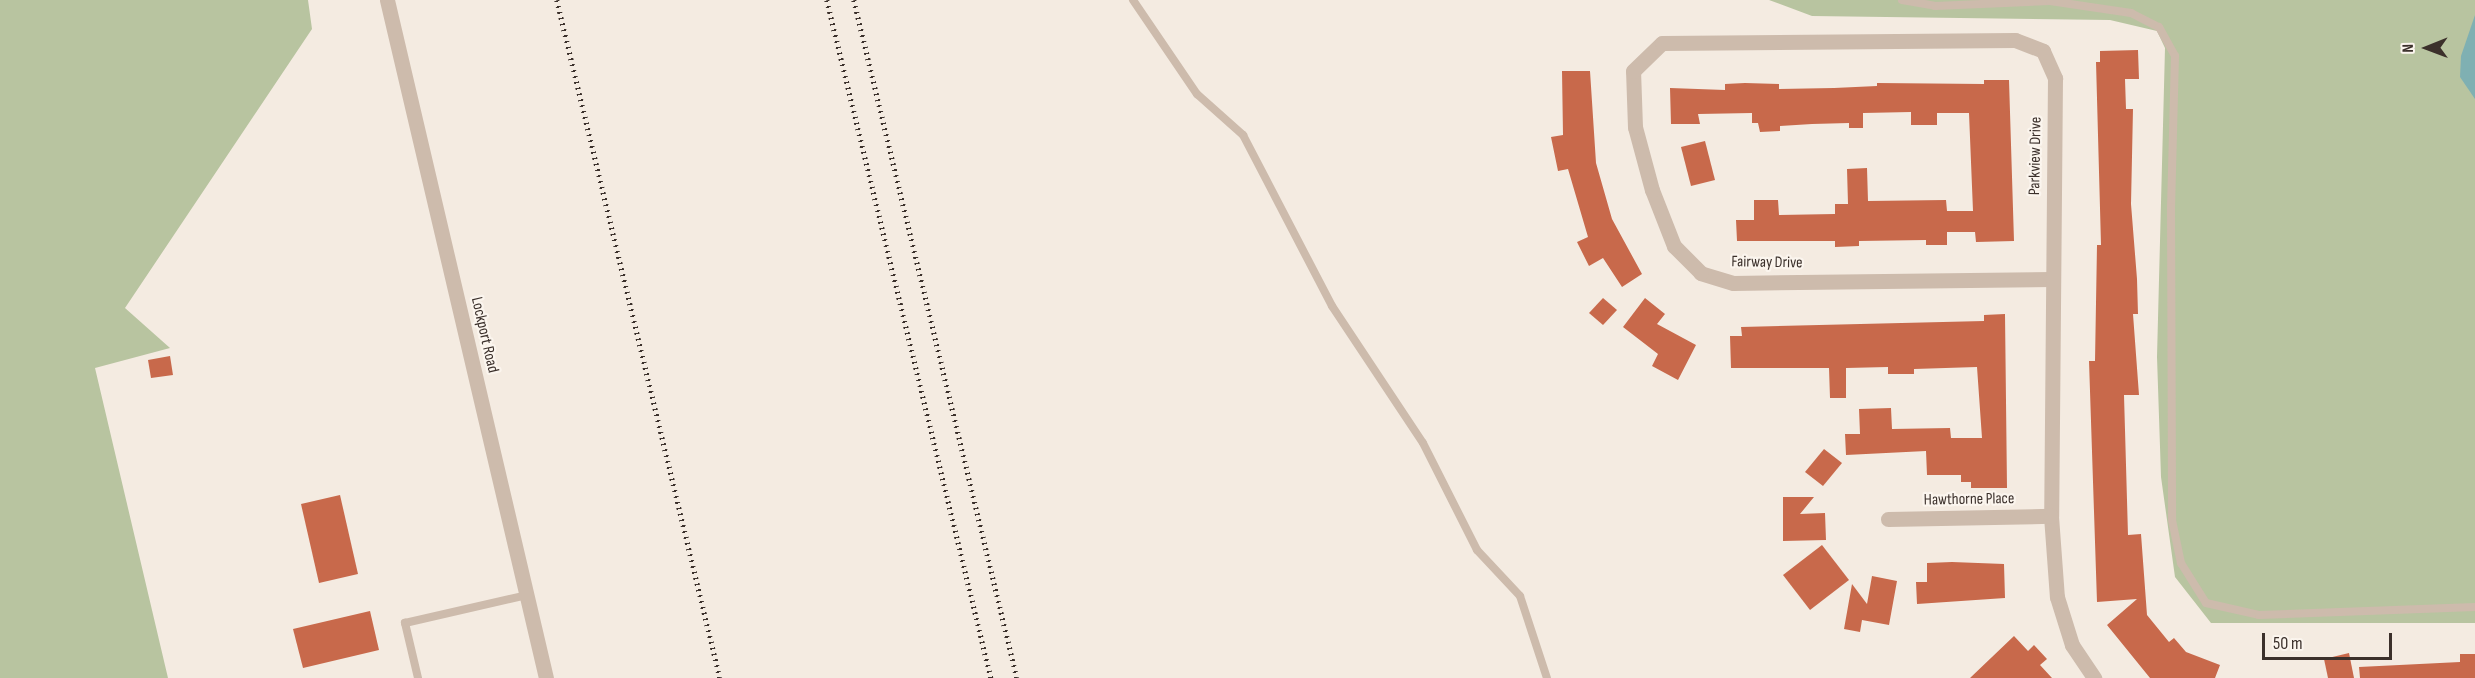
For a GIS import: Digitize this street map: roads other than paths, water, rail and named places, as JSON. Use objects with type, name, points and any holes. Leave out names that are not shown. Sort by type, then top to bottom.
[{"type":"street","name":"Lockport Road","points":[[387,0],[546,678]]},
{"type":"street","name":"Parkview Drive","points":[[1633,71],[1662,43],[2015,40],[2043,51],[2055,78],[2051,516],[2057,597],[2072,645],[2094,678]]},
{"type":"street","name":"Fairway Drive","points":[[1633,71],[1635,127],[1652,190],[1674,246],[1701,273],[1733,283],[2052,279]]},
{"type":"street","name":"Hawthorne Place","points":[[1888,519],[2051,516]]},
{"type":"lane","points":[[1133,0],[1197,94],[1243,135],[1332,306],[1423,443],[1477,550],[1520,596],[1547,678]]},
{"type":"lane","points":[[1902,0],[1935,6],[2050,1],[2131,13],[2159,27],[2175,56],[2171,207],[2172,520],[2181,563],[2206,603],[2259,615],[2475,607]]},
{"type":"lane","points":[[418,678],[405,623],[527,595]]},
{"type":"water","points":[[2475,15],[2475,99],[2460,77],[2461,56]]},
{"type":"railway","points":[[557,0],[720,678]]},
{"type":"railway","points":[[827,0],[991,678]]},
{"type":"railway","points":[[854,0],[1017,678]]}]
